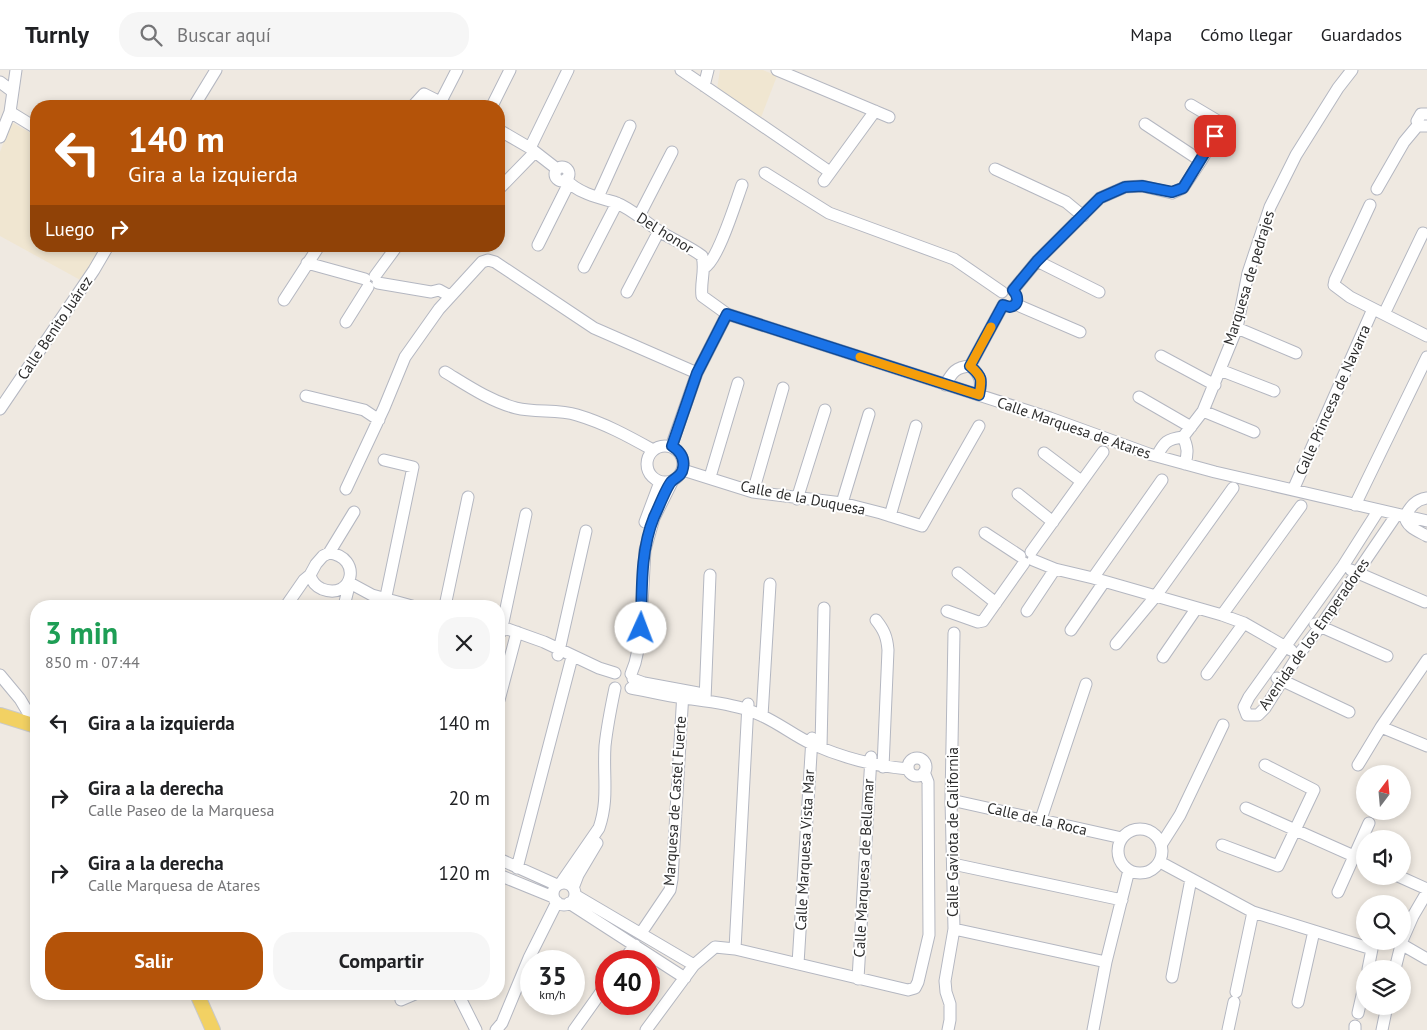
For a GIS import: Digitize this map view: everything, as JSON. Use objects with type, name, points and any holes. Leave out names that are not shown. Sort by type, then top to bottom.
[{"type":"main road","points":[[0,715],[30,724]]},
{"type":"main road","points":[[199,1000],[214,1030]]},
{"type":"street","points":[[0,135],[10,112],[16,70]]},
{"type":"street","points":[[198,100],[216,70]]},
{"type":"street","points":[[446,100],[457,70]]},
{"type":"street","points":[[495,100],[510,70]]},
{"type":"street","points":[[505,182],[533,150],[568,70]]},
{"type":"street","points":[[681,70],[827,176],[876,111]]},
{"type":"street","points":[[704,86],[708,70]]},
{"type":"street","points":[[777,70],[889,117]]},
{"type":"street","name":"Marquesa de pedrajes","points":[[1183,437],[1203,411],[1237,328],[1248,273],[1270,207],[1296,155],[1338,88],[1352,70]]},
{"type":"street","points":[[0,82],[12,90]]},
{"type":"street","points":[[418,100],[424,94],[436,100]]},
{"type":"street","points":[[765,173],[829,213],[954,260],[1007,292],[1017,294],[1018,300],[1010,307],[1003,305],[1000,299],[1007,292],[1037,261],[1083,216],[1100,198],[1125,187],[1142,186],[1172,192],[1183,188],[1222,124],[1191,105]]},
{"type":"street","points":[[10,112],[30,124]]},
{"type":"street","points":[[1377,189],[1404,142],[1425,117]]},
{"type":"street","points":[[1145,124],[1201,161]]},
{"type":"street","points":[[598,198],[630,126]]},
{"type":"street","points":[[505,134],[533,150],[557,169],[561,167],[568,171],[568,181],[538,245]]},
{"type":"street","points":[[639,216],[672,152]]},
{"type":"street","points":[[994,169],[1066,202],[1083,216]]},
{"type":"street","name":"Del honor","points":[[568,181],[598,198],[617,203],[659,231],[702,256],[704,268],[702,296],[727,314]]},
{"type":"street","points":[[704,268],[709,265],[716,253],[742,185]]},
{"type":"street","points":[[584,267],[617,203]]},
{"type":"street","points":[[1370,204],[1334,285],[1373,310],[1427,336]]},
{"type":"street","points":[[627,292],[659,231]]},
{"type":"street","name":"Calle Princesa de Navarra","points":[[1384,314],[1423,233]]},
{"type":"street","name":"Calle Benito Juárez","points":[[0,409],[5,392],[94,270],[104,252]]},
{"type":"street","points":[[284,300],[315,252]]},
{"type":"street","points":[[346,322],[371,281],[393,252]]},
{"type":"street","points":[[346,489],[384,408],[405,357],[450,296],[482,262],[488,260],[495,262],[594,328],[697,373]]},
{"type":"street","points":[[1037,261],[1099,292]]},
{"type":"street","points":[[307,263],[371,281],[431,292],[439,290],[450,296]]},
{"type":"street","points":[[431,292],[432,302],[439,309]]},
{"type":"street","points":[[1015,304],[1080,332]]},
{"type":"street","points":[[970,366],[1003,305]]},
{"type":"street","name":"Calle Princesa de Navarra","points":[[1293,490],[1373,310]]},
{"type":"street","points":[[672,446],[697,373],[727,314]]},
{"type":"street","name":"Calle Marquesa de Atares","points":[[727,314],[1050,418],[1118,444],[1157,456],[1378,511],[1427,521]]},
{"type":"street","points":[[1237,328],[1296,353]]},
{"type":"street","points":[[1161,356],[1215,385]]},
{"type":"street","points":[[1355,505],[1427,357]]},
{"type":"street","points":[[945,385],[953,373],[960,367],[970,366],[978,372],[982,381],[979,395]]},
{"type":"street","points":[[1220,370],[1274,391]]},
{"type":"street","points":[[446,372],[481,395],[518,408],[575,414],[617,430],[652,450]]},
{"type":"street","points":[[710,477],[738,384]]},
{"type":"street","points":[[753,492],[783,388]]},
{"type":"street","points":[[306,396],[364,410],[378,420]]},
{"type":"street","points":[[1140,396],[1191,427]]},
{"type":"street","points":[[364,410],[374,406],[384,408]]},
{"type":"street","points":[[797,499],[825,410]]},
{"type":"street","points":[[1203,411],[1254,432]]},
{"type":"street","points":[[842,503],[869,414]]},
{"type":"street","points":[[890,516],[916,426]]},
{"type":"street","name":"Calle de la Duquesa","points":[[683,470],[753,492],[797,499],[842,503],[922,526],[978,426]]},
{"type":"street","points":[[1157,456],[1162,446],[1169,439],[1183,437],[1188,453],[1185,464]]},
{"type":"street","points":[[666,482],[651,476],[647,468],[648,458],[652,450],[658,447],[672,446],[682,456],[684,462],[683,470],[681,475],[666,482],[645,550],[640,641],[635,663],[623,680],[605,747],[605,808],[599,828],[552,892],[641,933],[694,965]]},
{"type":"street","points":[[1044,452],[1081,481]]},
{"type":"street","points":[[947,611],[981,622],[1103,452]]},
{"type":"street","points":[[384,460],[413,467],[386,600]]},
{"type":"street","points":[[1071,630],[1098,580],[1162,480]]},
{"type":"street","points":[[1116,644],[1154,596],[1233,488]]},
{"type":"street","points":[[1018,494],[1054,522]]},
{"type":"street","points":[[446,600],[468,497]]},
{"type":"street","name":"Avenida de los Emperadores","points":[[1378,511],[1343,566],[1248,698],[1244,707],[1247,715],[1258,715],[1265,708],[1299,654],[1320,627],[1356,572],[1401,515],[1417,500],[1427,498]]},
{"type":"street","points":[[1222,615],[1302,506]]},
{"type":"street","points":[[290,600],[304,580],[310,575],[316,564],[323,556],[329,553],[354,512]]},
{"type":"street","points":[[505,608],[526,514]]},
{"type":"street","points":[[1401,515],[1406,522],[1427,536]]},
{"type":"street","points":[[559,652],[586,531]]},
{"type":"street","points":[[985,533],[1027,558],[1055,569],[1222,615],[1244,624],[1299,654]]},
{"type":"street","points":[[329,553],[342,557],[348,563],[350,575],[345,600]]},
{"type":"street","points":[[1343,566],[1424,602]]},
{"type":"street","points":[[1027,611],[1055,569]]},
{"type":"street","points":[[958,573],[996,603]]},
{"type":"street","points":[[310,575],[316,586],[324,590],[335,592],[346,587]]},
{"type":"street","points":[[705,697],[710,575]]},
{"type":"street","points":[[762,713],[770,584]]},
{"type":"street","points":[[346,587],[366,600]]},
{"type":"street","name":"Calle Marquesa Vista Mar","points":[[798,964],[816,742],[824,608]]},
{"type":"street","points":[[1164,657],[1196,609]]},
{"type":"street","points":[[1305,618],[1320,627],[1387,656]]},
{"type":"street","points":[[559,652],[571,661],[623,680],[748,707],[846,757],[870,760],[883,764],[888,650],[887,637],[876,620]]},
{"type":"street","points":[[1207,674],[1244,624]]},
{"type":"street","points":[[505,632],[599,668],[623,680]]},
{"type":"street","name":"Calle Gaviota de California","points":[[948,1030],[950,1012],[945,981],[954,930],[951,800],[954,633]]},
{"type":"street","points":[[505,677],[516,635]]},
{"type":"street","points":[[517,868],[571,661]]},
{"type":"street","points":[[1358,765],[1381,727],[1425,665]]},
{"type":"street","points":[[1267,673],[1349,712]]},
{"type":"street","points":[[0,675],[20,699],[30,716]]},
{"type":"street","points":[[496,1030],[502,1023],[528,958],[603,831],[611,809],[614,719],[623,680]]},
{"type":"street","points":[[1041,819],[1086,684]]},
{"type":"street","name":"Marquesa de Castel Fuerte","points":[[641,933],[670,890],[672,879],[683,694]]},
{"type":"street","points":[[735,950],[748,707]]},
{"type":"street","points":[[1158,840],[1180,815],[1223,725]]},
{"type":"street","points":[[1381,727],[1427,746]]},
{"type":"street","name":"Calle Marquesa de Bellamar","points":[[858,979],[870,760]]},
{"type":"street","name":"Calle Gaviota de California","points":[[858,979],[908,990],[915,988],[929,934],[928,782],[924,772],[914,775],[909,765],[883,764]]},
{"type":"street","points":[[1222,845],[1278,866],[1314,790],[1265,765]]},
{"type":"street","name":"Calle de la Roca","points":[[951,800],[1122,838]]},
{"type":"street","points":[[1246,808],[1354,856]]},
{"type":"street","points":[[1338,892],[1369,823]]},
{"type":"street","points":[[1142,829],[1149,831],[1158,840],[1162,853],[1160,862],[1156,867],[1146,872],[1129,870],[1120,859],[1118,852],[1122,838],[1128,833],[1142,829]]},
{"type":"street","points":[[505,862],[559,884],[566,883],[565,898],[540,950]]},
{"type":"street","points":[[1160,862],[1253,912],[1372,949],[1370,960]]},
{"type":"street","points":[[953,864],[1122,900]]},
{"type":"street","points":[[1093,1030],[1106,962],[1129,870]]},
{"type":"street","points":[[505,877],[565,898],[685,978]]},
{"type":"street","points":[[1172,977],[1191,880]]},
{"type":"street","points":[[1411,883],[1427,891],[1411,921]]},
{"type":"street","points":[[1228,1030],[1253,912]]},
{"type":"street","points":[[954,930],[1106,962]]},
{"type":"street","points":[[1298,1002],[1314,931]]},
{"type":"street","points":[[631,950],[635,945]]},
{"type":"street","points":[[646,1030],[694,965],[715,947],[798,964],[858,979]]},
{"type":"street","points":[[1411,948],[1427,959]]},
{"type":"street","points":[[504,1030],[520,998]]},
{"type":"street","points":[[461,1000],[476,1030]]},
{"type":"street","points":[[574,1030],[595,1000]]},
{"type":"street","points":[[1382,1030],[1385,1015]]},
{"type":"shaded area","points":[[720,70],[763,70],[777,76],[760,120],[717,89]]},
{"type":"shaded area","points":[[11,122],[30,133],[30,252],[102,252],[84,282],[0,236],[0,152]]},
{"type":"slow traffic","points":[[860,357],[979,395],[982,381],[978,372],[970,366],[991,327]]},
{"type":"route","points":[[641,628],[645,550],[654,518],[672,482],[681,475],[683,470],[684,462],[682,456],[672,446],[697,373],[727,314],[979,395],[982,381],[978,372],[970,366],[1003,305],[1010,307],[1015,304],[1018,300],[1017,294],[1013,290],[1037,261],[1100,198],[1125,187],[1142,186],[1172,192],[1183,188],[1215,136]]}]
